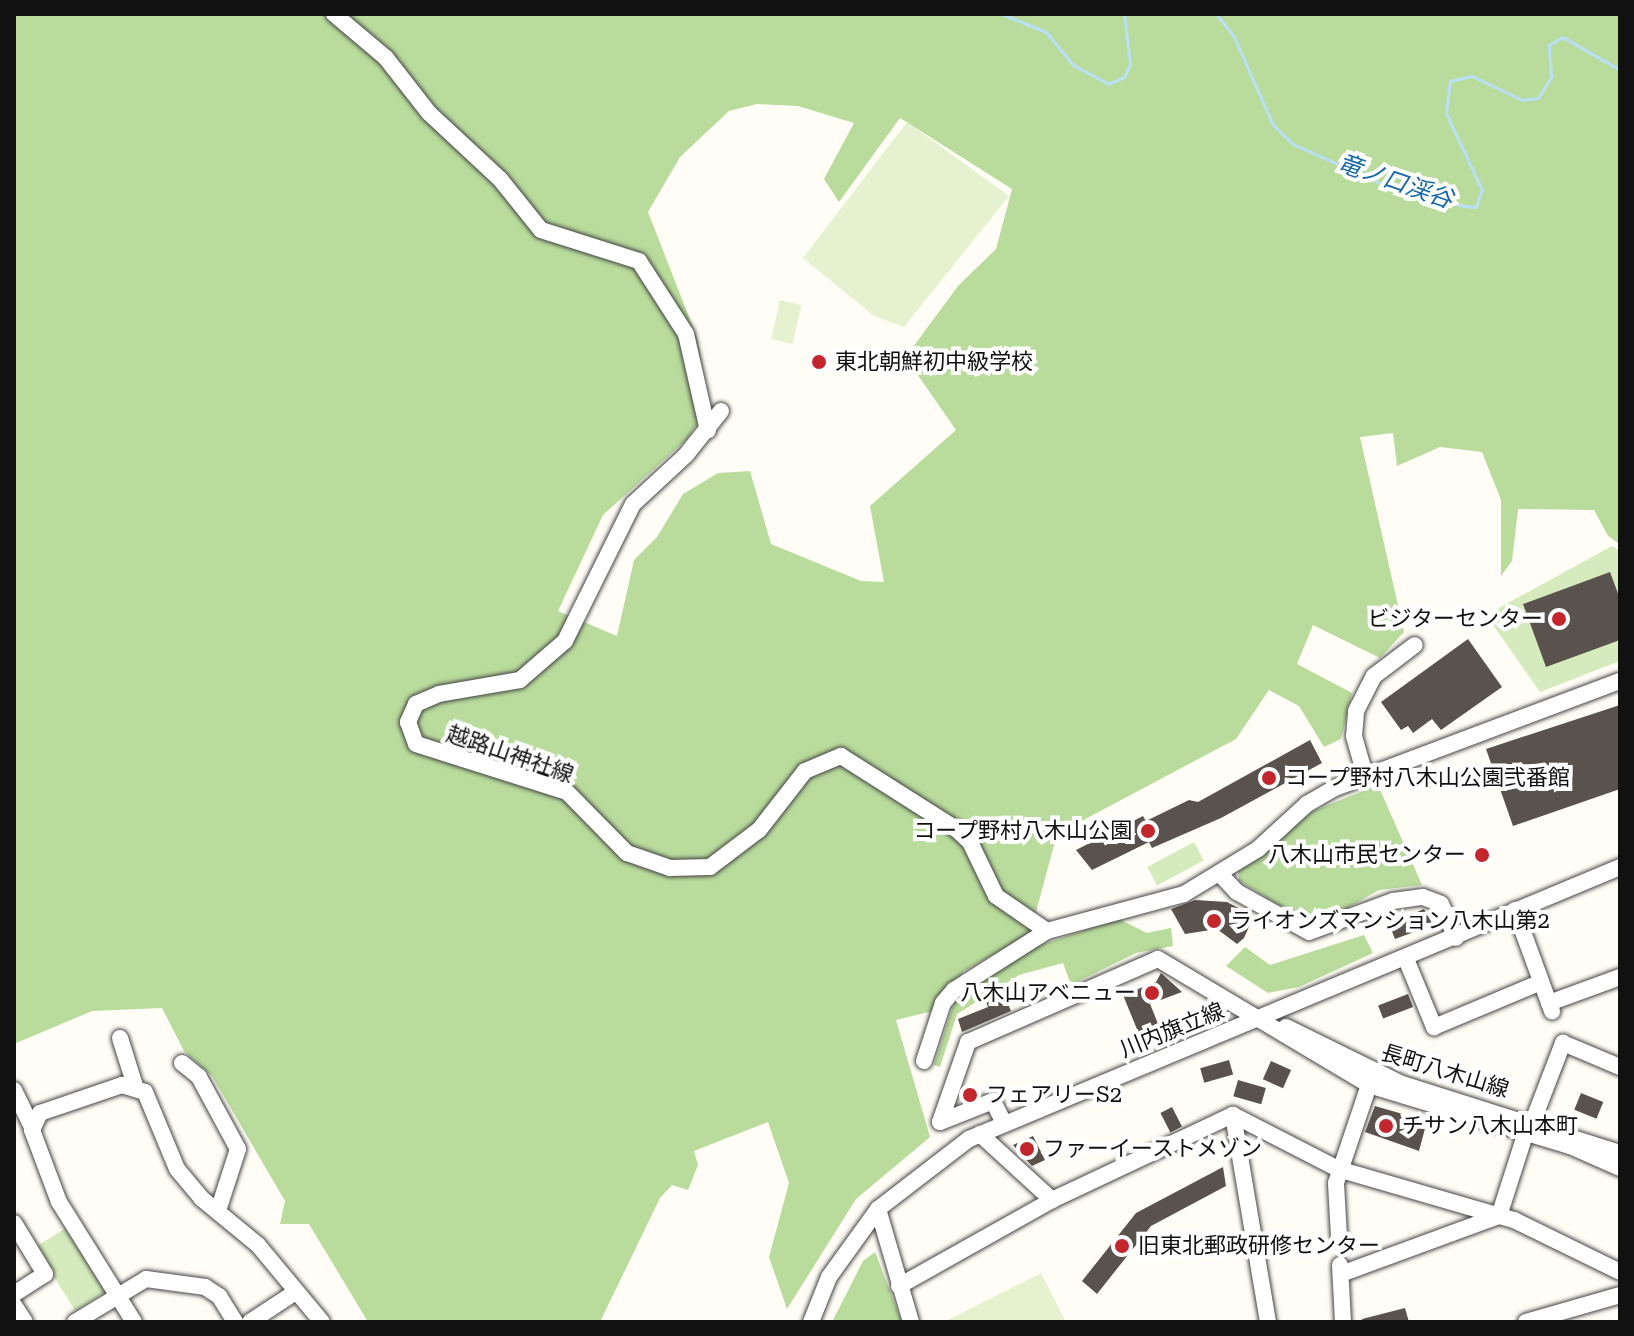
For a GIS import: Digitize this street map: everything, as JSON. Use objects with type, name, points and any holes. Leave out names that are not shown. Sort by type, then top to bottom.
[{"type":"street","points":[[334,14],[386,58],[429,113],[500,179],[541,230],[639,261],[686,334],[708,431]]},
{"type":"street","name":"越路山神社線","points":[[721,411],[708,431],[626,514],[565,641],[520,680],[416,704],[408,736],[449,756],[567,792],[627,853],[670,868],[710,867],[759,830],[805,771],[841,756],[956,829],[970,842],[996,896],[1047,931]]},
{"type":"street","points":[[1365,775],[1354,736],[1356,711],[1374,676],[1415,645]]},
{"type":"street","points":[[924,1061],[954,990],[1047,931],[1184,894],[1258,849],[1307,804],[1365,775],[1620,681]]},
{"type":"street","name":"川内旗立線","points":[[811,1322],[829,1277],[878,1209],[918,1173],[980,1134],[1406,959],[1620,867]]},
{"type":"street","points":[[1220,874],[1237,892],[1309,932],[1393,901],[1423,897],[1441,904],[1456,938]]},
{"type":"street","points":[[1515,910],[1550,1007],[1620,977]]},
{"type":"street","points":[[1406,959],[1434,1027],[1541,982]]},
{"type":"street","points":[[1004,1123],[993,1101],[940,1122],[968,1042],[1148,962],[1170,962],[1262,1017],[1311,1054],[1369,1085],[1530,1127],[1620,1168]]},
{"type":"street","name":"長町八木山線","points":[[1262,1017],[1388,1078],[1530,1127],[1620,1153]]},
{"type":"street","points":[[120,1038],[135,1086]]},
{"type":"street","points":[[1499,1216],[1563,1043],[1620,1067]]},
{"type":"street","points":[[182,1063],[199,1077],[238,1149],[218,1211]]},
{"type":"street","points":[[32,1127],[40,1113],[122,1085],[135,1086],[145,1092],[177,1169],[218,1211],[258,1245],[294,1293],[322,1322]]},
{"type":"street","points":[[1339,1237],[1338,1169],[1369,1085]]},
{"type":"street","points":[[14,1090],[32,1127],[59,1202],[134,1322]]},
{"type":"street","points":[[1233,1115],[1338,1169],[1499,1216],[1620,1272]]},
{"type":"street","points":[[899,1286],[1052,1200],[1233,1115]]},
{"type":"street","points":[[1233,1115],[1268,1322]]},
{"type":"street","points":[[980,1134],[1052,1200]]},
{"type":"street","points":[[878,1209],[911,1322]]},
{"type":"street","points":[[1343,1322],[1341,1269],[1499,1216]]},
{"type":"street","points":[[14,1223],[45,1274],[14,1294]]},
{"type":"street","points":[[75,1322],[146,1279],[205,1287],[219,1296],[235,1322]]},
{"type":"street","points":[[250,1322],[294,1293]]},
{"type":"street","points":[[1526,1322],[1620,1295]]},
{"type":"street","points":[[14,1305],[25,1322]]},
{"type":"green space","points":[[14,14],[1620,14],[1620,544],[1608,536],[1594,510],[1518,509],[1512,561],[1501,576],[1501,500],[1482,452],[1440,447],[1397,466],[1393,433],[1360,437],[1404,632],[1380,658],[1313,625],[1297,664],[1352,693],[1341,739],[1324,747],[1299,706],[1269,690],[1236,739],[1057,834],[1030,934],[964,971],[933,1011],[896,1020],[930,1137],[856,1199],[787,1309],[769,1257],[789,1183],[768,1122],[694,1151],[698,1165],[688,1190],[672,1185],[660,1198],[600,1322],[368,1322],[309,1224],[280,1224],[285,1201],[212,1076],[184,1051],[162,1008],[92,1011],[14,1044]],"holes":[[[757,104],[798,106],[854,123],[824,179],[839,202],[900,118],[1012,189],[996,249],[958,286],[913,347],[917,374],[956,430],[870,506],[884,582],[861,581],[771,544],[750,471],[718,473],[683,494],[657,537],[634,560],[617,636],[558,611],[603,515],[687,439],[708,407],[698,340],[648,212],[680,157],[729,111]]]},
{"type":"green space","points":[[907,122],[1009,196],[904,327],[874,316],[803,258]]},
{"type":"green space","points":[[780,300],[801,305],[792,344],[771,339]]},
{"type":"green space","points":[[1612,546],[1620,551],[1620,661],[1540,692],[1486,615]]},
{"type":"green space","points":[[1378,785],[1422,885],[1379,890],[1328,919],[1306,921],[1239,881],[1238,870],[1313,811]]},
{"type":"green space","points":[[1194,842],[1204,861],[1157,885],[1147,867]]},
{"type":"green space","points":[[1119,919],[1147,933],[1171,928],[1173,946],[1136,953],[1071,985],[1063,963],[1019,975],[957,1014],[940,1067],[934,1065],[956,997],[1037,946]]},
{"type":"green space","points":[[1364,935],[1373,953],[1299,987],[1268,993],[1226,966],[1245,947],[1270,965]]},
{"type":"green space","points":[[66,1228],[106,1292],[75,1311],[35,1247]]},
{"type":"green space","points":[[875,1252],[902,1322],[832,1322],[863,1261]]},
{"type":"green space","points":[[1041,1273],[1066,1322],[944,1322]]},
{"type":"building","name":"ビジターセンター","points":[[1610,572],[1620,599],[1620,640],[1546,667],[1523,604]]},
{"type":"building","points":[[1468,639],[1502,687],[1441,730],[1432,719],[1413,733],[1408,726],[1401,730],[1381,702]]},
{"type":"building","points":[[1620,705],[1620,789],[1513,826],[1486,749]]},
{"type":"building","points":[[1310,740],[1322,763],[1221,818],[1152,848],[1149,842],[1092,870],[1076,850],[1143,816],[1146,821],[1189,800],[1198,802]]},
{"type":"building","name":"ライオンズマンション八木山第2","points":[[1195,900],[1227,902],[1254,916],[1244,938],[1237,944],[1217,929],[1185,934],[1171,909]]},
{"type":"building","points":[[1424,909],[1433,925],[1395,939],[1389,924]]},
{"type":"building","name":"八木山アベニュー","points":[[1161,973],[1182,992],[1150,1004],[1161,1031],[1141,1039],[1123,995],[1156,982]]},
{"type":"building","points":[[1002,990],[1011,1011],[962,1032],[958,1019],[988,1007],[984,997]]},
{"type":"building","points":[[1408,994],[1413,1007],[1383,1019],[1378,1005]]},
{"type":"building","points":[[1229,1060],[1233,1074],[1204,1083],[1200,1068]]},
{"type":"building","points":[[1271,1061],[1291,1070],[1283,1088],[1263,1079]]},
{"type":"building","points":[[1238,1080],[1266,1088],[1261,1104],[1233,1096]]},
{"type":"building","points":[[1581,1093],[1603,1102],[1597,1119],[1574,1110]]},
{"type":"building","points":[[1375,1106],[1427,1121],[1419,1151],[1365,1132]]},
{"type":"building","points":[[1172,1107],[1182,1127],[1170,1133],[1160,1113]]},
{"type":"building","name":"ファーイーストメゾン","points":[[1033,1136],[1045,1160],[1032,1166],[1013,1145]]},
{"type":"building","name":"旧東北郵政研修センター","points":[[1223,1167],[1226,1186],[1151,1226],[1097,1294],[1082,1281],[1136,1213]]},
{"type":"building","points":[[1405,1308],[1409,1322],[1362,1322],[1362,1319]]},
{"type":"waterway","name":"竜ノ口渓谷","points":[[1002,14],[1046,32],[1073,65],[1108,84],[1124,77],[1130,64],[1124,14]]},
{"type":"waterway","name":"竜ノ口渓谷","points":[[1216,14],[1233,35],[1273,125],[1293,144],[1380,183],[1464,206],[1476,207],[1482,190],[1446,113],[1450,81],[1472,76],[1522,100],[1538,98],[1551,77],[1549,45],[1563,37],[1620,70]]},
{"type":"place","name":"東北朝鮮初中級学校","points":[[819,362]]},
{"type":"place","name":"ビジターセンター","points":[[1559,619]]},
{"type":"place","name":"コープ野村八木山公園弐番館","points":[[1269,778]]},
{"type":"place","name":"コープ野村八木山公園","points":[[1148,831]]},
{"type":"place","name":"八木山市民センター","points":[[1482,855]]},
{"type":"place","name":"ライオンズマンション八木山第2","points":[[1214,921]]},
{"type":"place","name":"八木山アベニュー","points":[[1152,993]]},
{"type":"place","name":"フェアリーS2","points":[[970,1095]]},
{"type":"place","name":"チサン八木山本町","points":[[1386,1126]]},
{"type":"place","name":"ファーイーストメゾン","points":[[1027,1149]]},
{"type":"place","name":"旧東北郵政研修センター","points":[[1122,1246]]}]
